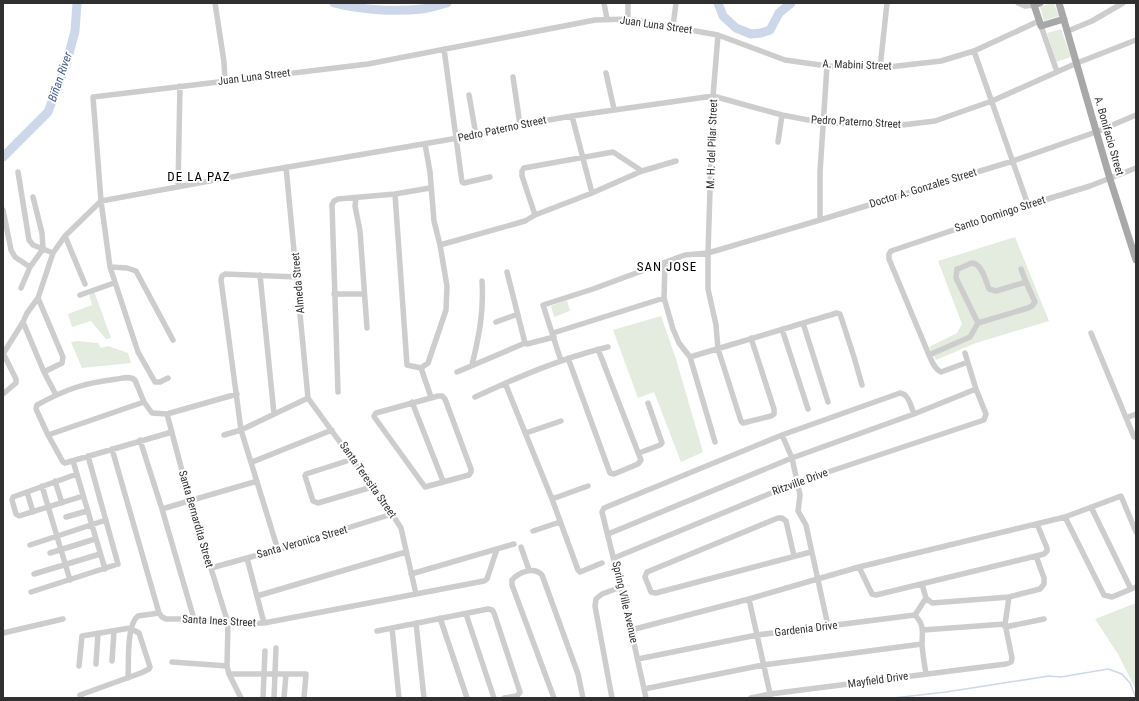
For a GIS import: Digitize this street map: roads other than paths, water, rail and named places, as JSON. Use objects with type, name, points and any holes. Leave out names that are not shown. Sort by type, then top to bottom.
[{"type":"main road","name":"A. Bonifacio Street","points":[[1059,3],[1110,179],[1136,260]]},
{"type":"main road","points":[[1037,4],[1040,24],[1064,19]]},
{"type":"street","points":[[215,3],[224,62],[225,81]]},
{"type":"street","points":[[604,3],[606,19]]},
{"type":"street","points":[[628,3],[628,19]]},
{"type":"street","points":[[673,26],[676,3]]},
{"type":"street","points":[[880,68],[887,3]]},
{"type":"street","points":[[1018,3],[1025,6],[1037,4]]},
{"type":"street","points":[[1068,31],[1092,21],[1123,3]]},
{"type":"street","name":"Juan Luna Street","points":[[168,378],[160,382],[155,382],[144,365],[114,283],[110,268],[101,200],[93,97],[368,64],[586,21],[606,19],[628,19],[718,35]]},
{"type":"street","points":[[1040,24],[1057,72]]},
{"type":"street","name":"A. Mabini Street","points":[[718,35],[785,60],[827,66],[880,68],[941,61],[974,50],[1040,24]]},
{"type":"street","name":"M. H. del Pilar Street","points":[[718,35],[713,96],[708,289],[716,325],[718,349],[741,421],[743,423],[774,414],[774,409],[751,338]]},
{"type":"street","name":"Pedro Paterno Street","points":[[101,200],[456,139],[520,124],[614,109],[713,96],[782,116],[824,123],[902,125],[935,121],[992,101],[1077,63],[1136,40]]},
{"type":"street","points":[[444,49],[462,182],[464,183],[490,177]]},
{"type":"street","points":[[974,50],[1028,205]]},
{"type":"street","points":[[820,220],[820,172],[827,66]]},
{"type":"street","points":[[606,73],[614,109]]},
{"type":"street","points":[[513,76],[520,124]]},
{"type":"street","points":[[178,187],[180,86]]},
{"type":"street","points":[[468,95],[476,135]]},
{"type":"street","name":"Doctor A. Gonzales Street","points":[[554,335],[543,305],[593,289],[685,255],[708,253],[1013,161],[1096,132],[1136,115]]},
{"type":"street","points":[[572,116],[592,193]]},
{"type":"street","points":[[778,142],[782,116]]},
{"type":"street","points":[[395,194],[407,365],[421,368],[428,363],[446,310],[447,286],[434,221],[430,188],[430,172],[425,144]]},
{"type":"street","points":[[535,215],[522,176],[522,171],[524,168],[613,152],[642,171]]},
{"type":"street","points":[[440,245],[525,221],[535,215],[592,193],[642,171],[676,161]]},
{"type":"street","name":"Almeda Street","points":[[286,167],[298,277],[308,398]]},
{"type":"street","name":"Santo Domingo Street","points":[[929,355],[889,259],[889,254],[891,251],[1110,179],[1136,168]]},
{"type":"street","points":[[18,172],[29,240],[33,245],[53,253]]},
{"type":"street","points":[[338,392],[332,205],[334,201],[338,199],[395,194],[430,188]]},
{"type":"street","points":[[21,288],[30,267],[43,249],[42,234],[33,197]]},
{"type":"street","points":[[356,198],[356,210],[360,231],[367,328]]},
{"type":"street","points":[[3,394],[16,383],[16,379],[3,353],[23,322],[27,313],[38,298],[53,253],[64,236],[101,200]]},
{"type":"street","points":[[3,210],[5,231],[11,250],[30,267]]},
{"type":"street","points":[[64,236],[85,284]]},
{"type":"street","points":[[665,263],[664,298],[672,329],[679,343],[690,357],[715,442]]},
{"type":"street","points":[[978,323],[956,278],[957,269],[973,263],[976,264],[980,267],[989,289],[993,291],[1026,282]]},
{"type":"street","points":[[110,268],[127,268],[136,271],[172,340]]},
{"type":"street","points":[[968,362],[941,372],[934,367],[929,355],[970,337],[978,323],[1032,306],[1035,302],[1021,269]]},
{"type":"street","points":[[507,272],[525,343]]},
{"type":"street","points":[[278,550],[241,430],[221,280],[222,276],[225,274],[298,277]]},
{"type":"street","points":[[260,275],[274,414]]},
{"type":"street","points":[[472,365],[482,319],[482,281]]},
{"type":"street","points":[[80,295],[114,283]]},
{"type":"street","points":[[334,294],[364,294]]},
{"type":"street","points":[[38,298],[63,357],[62,363],[44,372]]},
{"type":"street","points":[[457,372],[525,343],[528,344],[664,298]]},
{"type":"street","points":[[690,357],[833,313],[840,314],[862,385]]},
{"type":"street","points":[[496,322],[518,314]]},
{"type":"street","points":[[23,322],[44,372],[56,395]]},
{"type":"street","points":[[803,323],[828,402]]},
{"type":"street","points":[[782,329],[808,409]]},
{"type":"street","points":[[1091,333],[1134,437]]},
{"type":"street","points":[[554,335],[561,360]]},
{"type":"street","points":[[475,397],[561,360],[608,347]]},
{"type":"street","points":[[568,358],[610,473],[614,474],[638,464],[641,460],[598,349]]},
{"type":"street","points":[[608,534],[792,458],[914,414],[976,389],[965,353]]},
{"type":"street","points":[[421,368],[432,397]]},
{"type":"street","points":[[172,432],[140,440],[65,463],[48,435],[36,409],[37,406],[56,395],[79,385],[100,381],[132,378],[135,380],[144,402],[152,413],[167,414],[237,394]]},
{"type":"street","points":[[505,383],[552,499],[579,572],[602,563]]},
{"type":"street","name":"Ritzville Drive","points":[[614,558],[798,482],[984,420],[986,414],[976,389]]},
{"type":"street","points":[[828,626],[806,525],[798,511],[800,495],[798,482],[792,458],[782,435],[900,393],[904,393],[907,396],[914,414]]},
{"type":"street","points":[[442,396],[445,399],[471,469],[469,475],[442,481],[425,487],[374,418],[376,413],[412,402],[442,396]]},
{"type":"street","points":[[224,435],[241,430],[308,398]]},
{"type":"street","name":"Santa Teresita Street","points":[[308,398],[401,528],[416,594]]},
{"type":"street","points":[[48,435],[144,402]]},
{"type":"street","points":[[412,402],[442,481]]},
{"type":"street","points":[[639,453],[662,443],[648,403]]},
{"type":"street","name":"Santa Bernardita Street","points":[[167,414],[190,501],[228,623],[227,666],[229,674],[241,698]]},
{"type":"street","points":[[1126,418],[1136,414]]},
{"type":"street","points":[[526,433],[561,421]]},
{"type":"street","points":[[252,462],[332,430]]},
{"type":"street","name":"Spring Ville Avenue","points":[[646,698],[621,587],[602,512],[604,508],[782,435]]},
{"type":"street","points":[[140,440],[194,619]]},
{"type":"street","points":[[112,449],[159,613],[138,616],[135,618],[130,628],[128,678]]},
{"type":"street","points":[[31,592],[118,564],[88,456]]},
{"type":"street","points":[[353,459],[306,474],[305,476],[313,501],[318,503],[372,487]]},
{"type":"street","points":[[74,461],[95,539],[105,569]]},
{"type":"street","points":[[77,474],[12,498],[16,514],[19,516],[83,496]]},
{"type":"street","points":[[55,481],[62,503]]},
{"type":"street","points":[[162,509],[257,481]]},
{"type":"street","points":[[42,486],[70,580]]},
{"type":"street","points":[[552,499],[588,486]]},
{"type":"street","points":[[27,492],[33,512]]},
{"type":"street","points":[[631,630],[818,580],[858,567],[1065,518],[1121,496],[1136,532]]},
{"type":"street","points":[[1065,518],[1104,595],[1112,597],[1134,588],[1091,508]]},
{"type":"street","points":[[66,517],[87,510]]},
{"type":"street","name":"Santa Veronica Street","points":[[211,568],[278,550],[392,514]]},
{"type":"street","points":[[794,556],[786,521],[782,518],[778,518],[647,572],[645,577],[652,592],[656,593],[811,552]]},
{"type":"street","points":[[30,544],[106,520]]},
{"type":"street","points":[[533,531],[560,522]]},
{"type":"street","points":[[858,567],[872,594],[876,595],[922,584],[1044,554],[1047,551],[1047,548],[1037,524]]},
{"type":"street","points":[[50,554],[95,539]]},
{"type":"street","points":[[412,574],[514,544]]},
{"type":"street","points":[[521,547],[528,570]]},
{"type":"street","name":"Santa Ines Street","points":[[159,613],[166,619],[194,619],[232,624],[264,624],[484,581],[487,579],[498,549]]},
{"type":"street","points":[[257,596],[406,552]]},
{"type":"street","points":[[34,574],[100,554]]},
{"type":"street","points":[[922,584],[926,598],[932,603],[1009,596],[1040,589],[1044,584],[1044,578],[1036,556]]},
{"type":"street","points":[[247,558],[264,624]]},
{"type":"street","points":[[554,698],[512,585],[512,580],[514,577],[528,570],[538,571],[542,575],[578,674],[583,698]]},
{"type":"street","points":[[612,698],[595,606],[596,599],[602,594],[621,587]]},
{"type":"street","points":[[1005,626],[1009,596]]},
{"type":"street","points":[[926,598],[914,616],[919,620],[923,630],[922,644],[926,673]]},
{"type":"street","points":[[749,599],[770,696]]},
{"type":"street","points":[[377,631],[440,618],[492,610],[520,692],[517,696],[504,698]]},
{"type":"street","points":[[466,614],[494,698]]},
{"type":"street","name":"Gardenia Drive","points":[[638,659],[757,635],[914,616]]},
{"type":"street","points":[[440,618],[467,698]]},
{"type":"street","points":[[3,633],[63,619]]},
{"type":"street","points":[[923,630],[1005,626],[1044,619]]},
{"type":"street","points":[[416,623],[424,698]]},
{"type":"street","name":"Mayfield Drive","points":[[751,698],[926,673],[1006,664],[1010,662],[1012,658],[1005,626]]},
{"type":"street","points":[[79,666],[82,636],[130,628],[139,633],[150,667],[145,671],[128,678],[80,695]]},
{"type":"street","points":[[392,628],[399,698]]},
{"type":"street","points":[[112,661],[114,631]]},
{"type":"street","points":[[96,664],[98,633]]},
{"type":"street","points":[[644,689],[763,665],[922,644]]},
{"type":"street","points":[[274,698],[276,648]]},
{"type":"street","points":[[263,698],[265,651]]},
{"type":"street","points":[[172,662],[227,666]]},
{"type":"street","points":[[229,674],[306,674],[304,698]]},
{"type":"street","points":[[284,698],[286,674]]},
{"type":"waterway","name":"Biñan River","points":[[3,157],[48,112],[66,65],[75,31],[77,3]]},
{"type":"waterway","name":"Biñan River","points":[[334,3],[378,10],[425,9],[447,3]]},
{"type":"waterway","name":"Biñan River","points":[[718,3],[723,16],[736,28],[751,34],[770,30],[779,13],[791,3]]},
{"type":"waterway","points":[[893,698],[946,692],[1049,676],[1061,677],[1108,669],[1122,674],[1130,683],[1136,698]]},
{"type":"district","name":"DE LA PAZ","points":[[199,176]]},
{"type":"district","name":"SAN JOSE","points":[[667,266]]}]
